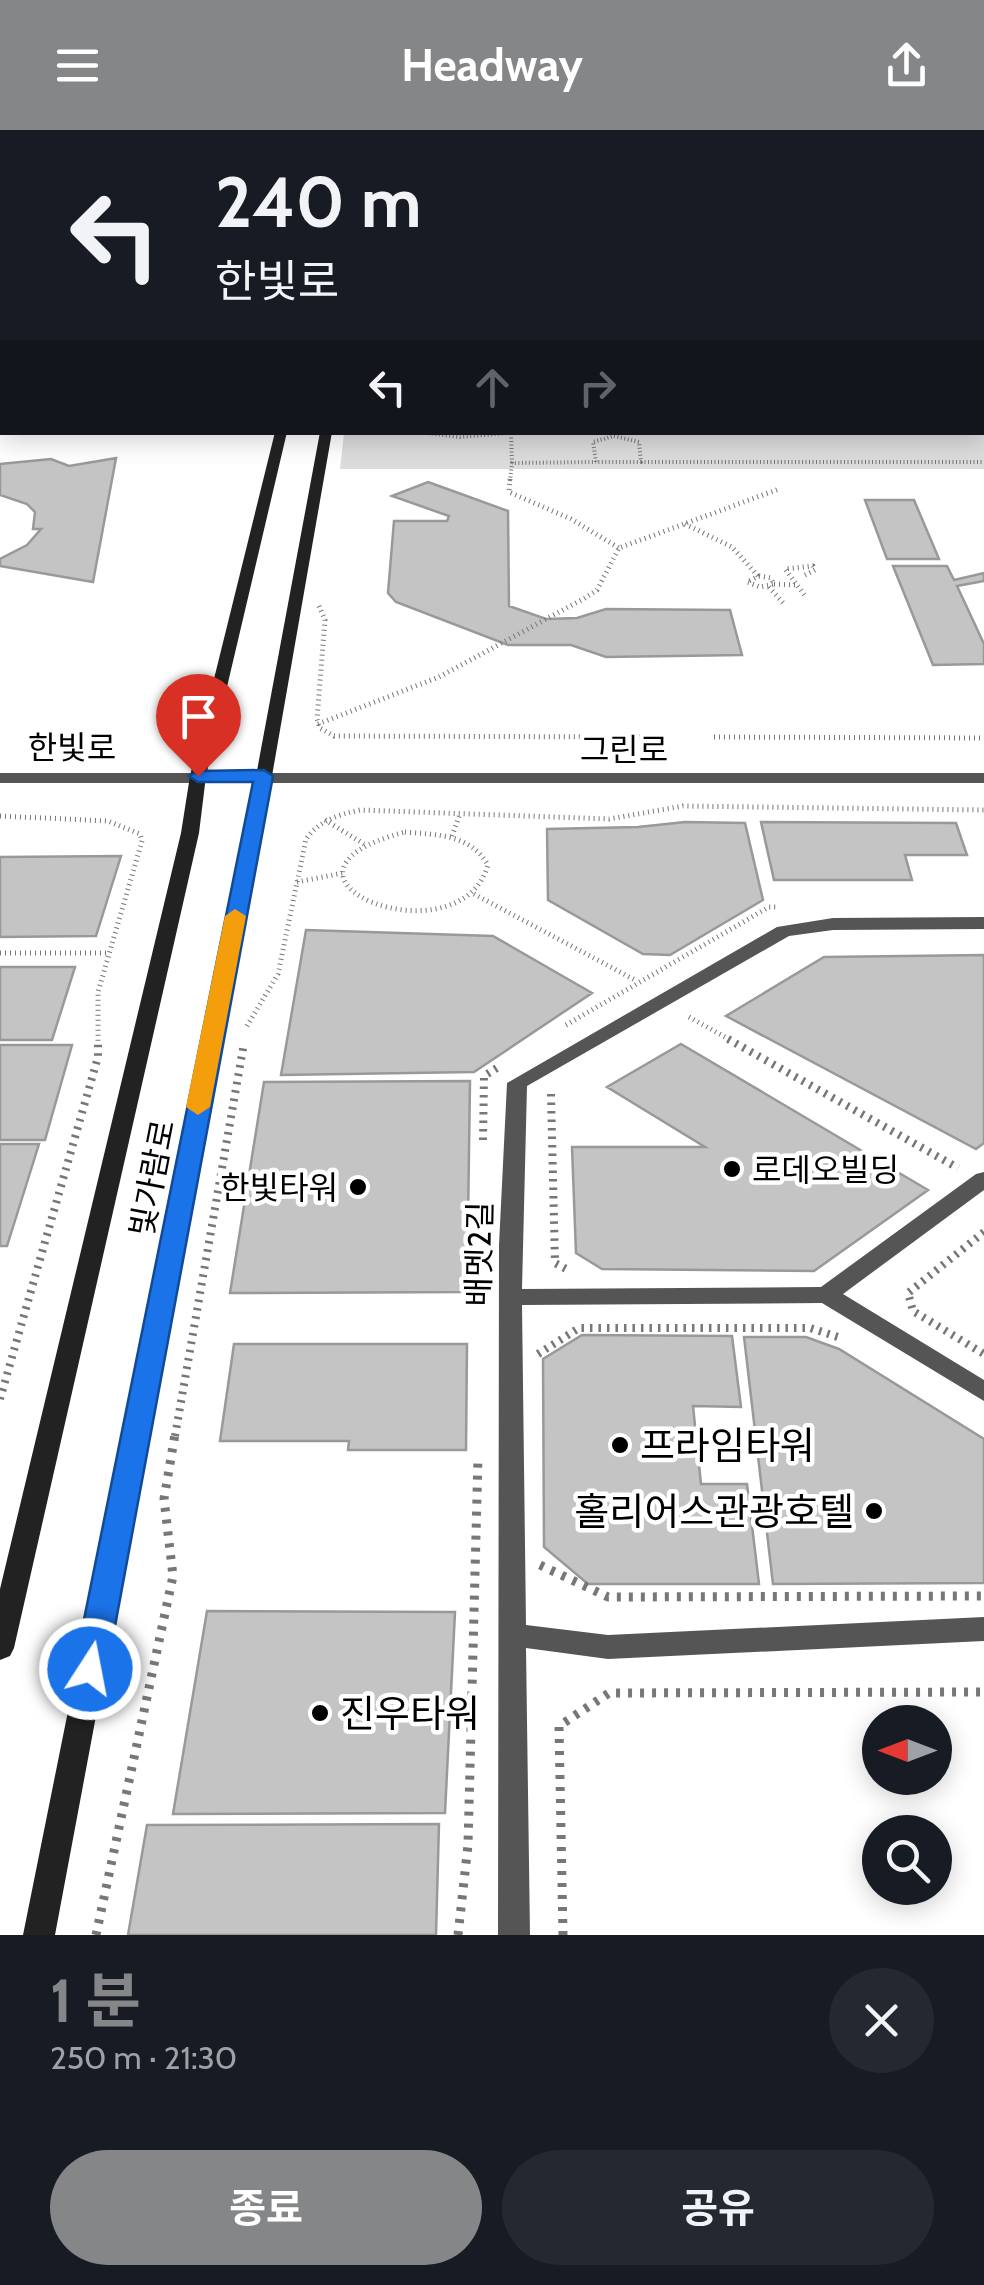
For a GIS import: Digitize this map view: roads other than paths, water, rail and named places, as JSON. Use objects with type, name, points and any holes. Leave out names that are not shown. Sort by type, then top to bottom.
[{"type":"main road","name":"빛가람로","points":[[0,1648],[190,833],[198,776],[280,435]]},
{"type":"main road","name":"빛가람로","points":[[39,1935],[264,776],[325,435]]},
{"type":"street","name":"한빛로","points":[[0,778],[264,776]]},
{"type":"street","name":"그린로","points":[[264,776],[984,778]]},
{"type":"street","name":"배멧2길","points":[[514,1935],[511,1296],[517,1082],[801,925],[984,923]]},
{"type":"street","points":[[826,1295],[973,1174]]},
{"type":"street","points":[[511,1296],[826,1295],[984,1392]]},
{"type":"street","points":[[515,1635],[608,1646],[984,1629]]},
{"type":"place","name":"로데오빌딩","points":[[732,1169]]},
{"type":"place","name":"한빛타워","points":[[358,1187]]},
{"type":"place","name":"프라임타워","points":[[620,1445]]},
{"type":"place","name":"홀리어스관광호텔","points":[[874,1511]]},
{"type":"place","name":"진우타워","points":[[320,1713]]}]
